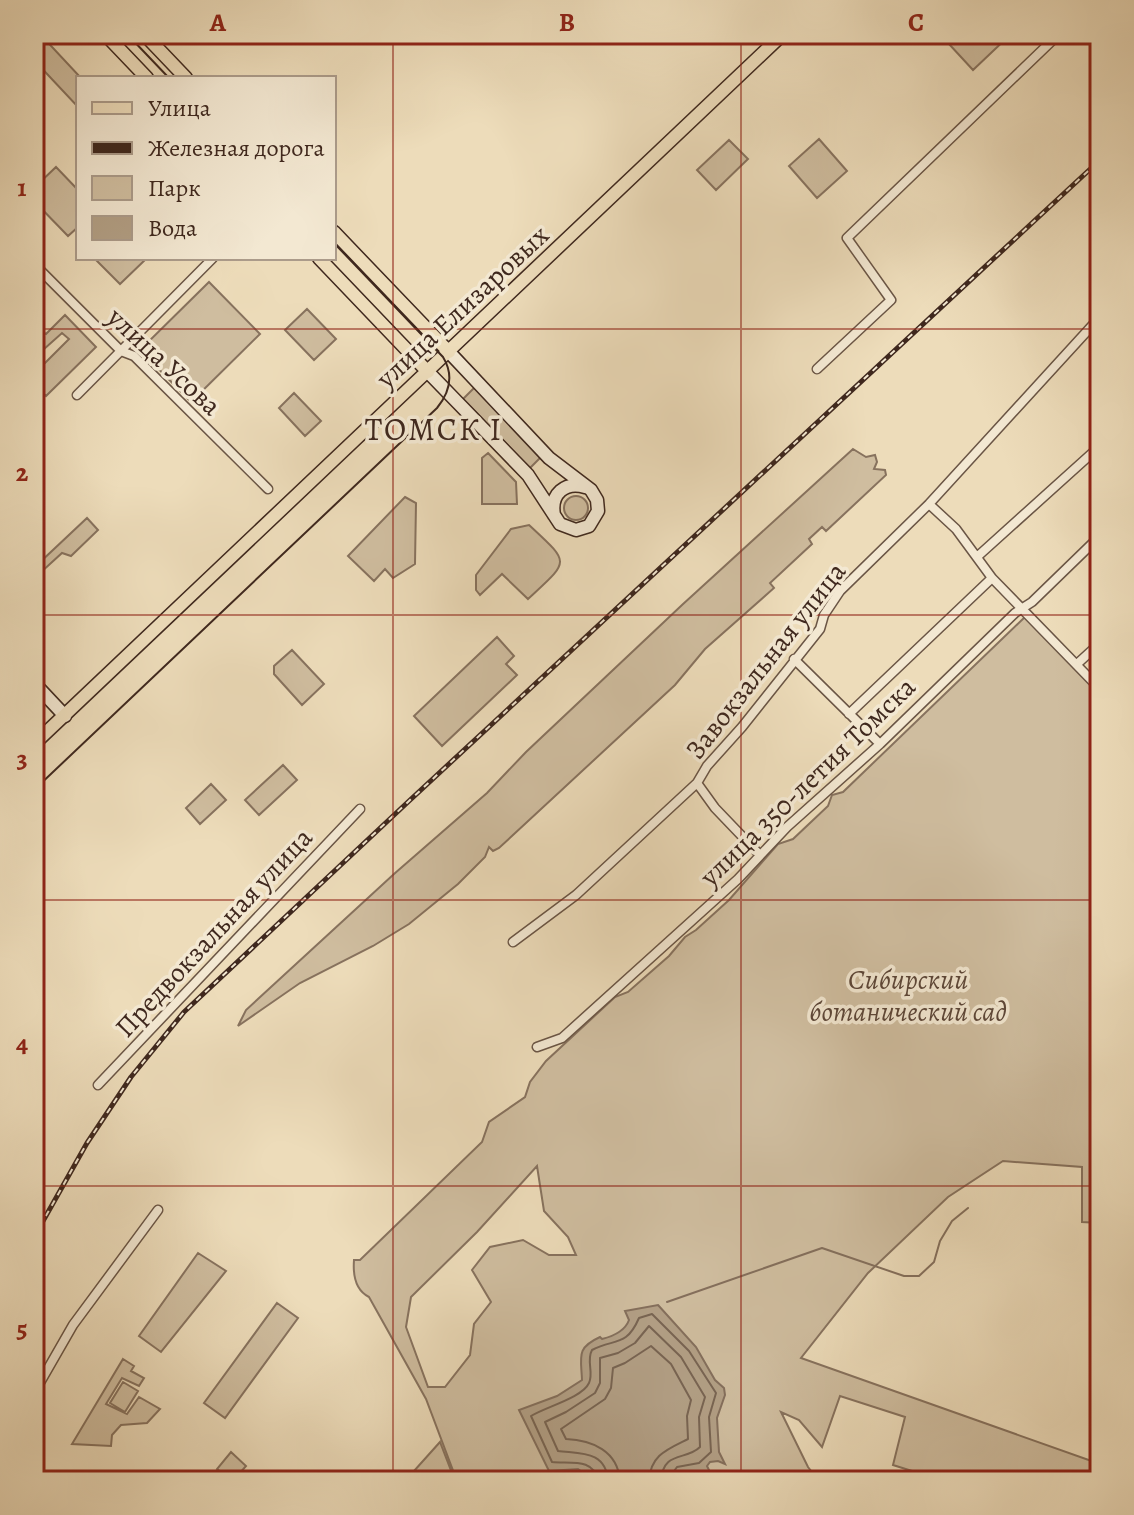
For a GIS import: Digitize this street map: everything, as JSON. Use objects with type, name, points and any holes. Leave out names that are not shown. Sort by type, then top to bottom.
[{"type":"main road","points":[[105,34],[145,76]]},
{"type":"main road","points":[[144,34],[184,76]]},
{"type":"main road","name":"улица Елизаровых","points":[[34,744],[783,34]]},
{"type":"main road","points":[[321,260],[528,475],[563,526],[573,530],[584,529],[594,522],[598,504],[595,495],[549,458],[336,234]]},
{"type":"main road","points":[[555,518],[553,502],[559,491],[574,484],[586,487]]},
{"type":"main road","points":[[34,683],[65,716]]},
{"type":"street","points":[[817,369],[891,300],[847,238],[1059,34]]},
{"type":"street","points":[[77,395],[211,260]]},
{"type":"street","name":"улица Усова","points":[[34,264],[121,351],[134,356],[268,489]]},
{"type":"street","name":"Завокзальная улица","points":[[513,942],[576,895],[697,783],[707,766],[820,629],[824,615],[840,591],[929,504],[1100,317]]},
{"type":"street","points":[[978,556],[1100,446]]},
{"type":"street","points":[[929,504],[956,529],[992,578],[1100,689]]},
{"type":"street","name":"улица 350-летия Томска","points":[[537,1047],[562,1038],[738,879],[787,827],[880,744],[1100,536]]},
{"type":"street","points":[[849,714],[992,578]]},
{"type":"street","points":[[1077,664],[1100,643]]},
{"type":"street","points":[[794,659],[880,744]]},
{"type":"street","points":[[697,783],[715,808],[760,855]]},
{"type":"street","name":"Предвокзальная улица","points":[[98,1085],[360,809]]},
{"type":"street","points":[[34,1393],[73,1325],[158,1210]]},
{"type":"green space","points":[[34,34],[40,34],[79,76],[76,76],[76,105],[34,60]]},
{"type":"green space","points":[[960,34],[1011,34],[973,70],[949,44]]},
{"type":"green space","points":[[819,139],[847,171],[817,198],[789,166]]},
{"type":"green space","points":[[729,140],[748,159],[716,190],[697,170]]},
{"type":"green space","points":[[56,167],[76,188],[76,229],[68,236],[34,201],[34,188]]},
{"type":"green space","points":[[96,260],[145,260],[120,284]]},
{"type":"green space","points":[[209,282],[260,334],[191,402],[140,350]]},
{"type":"green space","points":[[307,309],[336,339],[314,360],[285,330]]},
{"type":"green space","points":[[65,315],[96,347],[46,396],[34,384],[34,374],[69,339],[62,333],[34,358],[34,328],[46,334]]},
{"type":"green space","points":[[475,387],[541,457],[530,468],[463,399]]},
{"type":"green space","points":[[294,393],[321,421],[305,436],[279,408]]},
{"type":"green space","points":[[853,449],[866,457],[875,455],[877,462],[874,469],[885,470],[886,475],[826,531],[822,527],[809,539],[812,544],[770,583],[774,588],[705,649],[675,685],[499,848],[493,851],[489,847],[485,857],[458,884],[409,924],[300,983],[238,1026],[246,1010],[487,793],[526,752],[682,605]]},
{"type":"green space","points":[[488,453],[516,482],[517,504],[482,504],[482,458]]},
{"type":"green space","points":[[576,496],[585,499],[588,508],[585,517],[576,520],[567,517],[564,508],[567,499]]},
{"type":"green space","points":[[405,497],[416,503],[415,564],[393,578],[385,569],[374,581],[348,556]]},
{"type":"green space","points":[[87,518],[98,530],[71,556],[62,553],[38,575],[34,574],[34,562],[37,565]]},
{"type":"green space","points":[[529,525],[558,555],[558,569],[528,599],[502,574],[480,595],[476,590],[476,575],[511,529]]},
{"type":"green space","name":"Сибирский ботанический сад","points":[[1026,616],[1100,694],[1100,1223],[1082,1222],[1082,1167],[1003,1161],[948,1197],[868,1273],[801,1358],[1100,1464],[1100,1481],[910,1481],[912,1471],[893,1465],[905,1417],[840,1396],[822,1447],[799,1420],[781,1412],[808,1467],[819,1481],[457,1481],[426,1399],[369,1297],[358,1286],[354,1260],[360,1260],[482,1142],[489,1122],[525,1097],[530,1082],[546,1061],[615,997],[628,992],[669,956],[685,937],[729,900],[778,844],[793,839],[828,806],[832,795],[843,792]],"holes":[[[537,1166],[544,1211],[568,1237],[576,1255],[549,1255],[523,1240],[490,1247],[472,1270],[491,1302],[474,1324],[470,1355],[445,1387],[428,1387],[406,1327],[411,1297],[477,1232]]]},
{"type":"green space","points":[[497,637],[514,656],[506,664],[517,675],[442,746],[414,716]]},
{"type":"green space","points":[[292,650],[324,684],[302,705],[274,674],[274,666]]},
{"type":"green space","points":[[283,765],[297,780],[259,815],[245,800]]},
{"type":"green space","points":[[211,784],[226,800],[200,824],[186,808]]},
{"type":"green space","points":[[198,1253],[226,1271],[161,1352],[139,1336]]},
{"type":"green space","points":[[277,1303],[298,1318],[225,1418],[204,1403]]},
{"type":"green space","points":[[123,1359],[134,1366],[131,1371],[144,1378],[139,1386],[122,1378],[106,1404],[127,1414],[139,1397],[160,1409],[147,1423],[121,1425],[112,1435],[111,1446],[72,1444]]},
{"type":"green space","points":[[123,1382],[138,1391],[125,1412],[110,1403]]},
{"type":"green space","points":[[440,1442],[455,1481],[405,1481]]},
{"type":"green space","points":[[231,1452],[246,1466],[233,1481],[217,1469]]},
{"type":"water","points":[[658,1305],[696,1347],[715,1380],[724,1388],[725,1395],[717,1418],[719,1452],[725,1464],[710,1462],[707,1466],[711,1474],[688,1472],[677,1481],[611,1478],[610,1481],[594,1481],[578,1469],[549,1471],[519,1410],[557,1396],[582,1380],[583,1349],[600,1337],[606,1338],[622,1330],[629,1320],[625,1311]]},
{"type":"waterway","points":[[667,1302],[822,1248],[904,1276],[919,1276],[934,1262],[940,1241],[952,1221],[968,1208]]},
{"type":"tram line","points":[[127,34],[167,76]]},
{"type":"tram line","points":[[34,790],[437,408],[445,396],[449,370],[443,357],[336,245]]},
{"type":"railway","points":[[34,1237],[87,1143],[131,1077],[184,1012],[1100,160]]},
{"type":"district","name":"ТОМСК I","points":[[434,429]]}]
